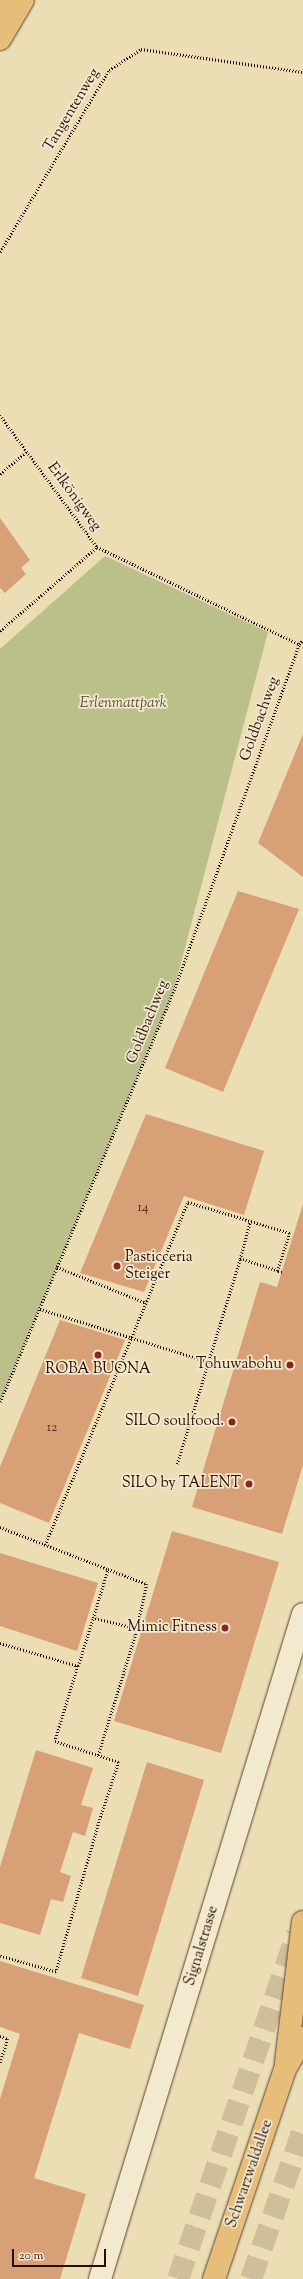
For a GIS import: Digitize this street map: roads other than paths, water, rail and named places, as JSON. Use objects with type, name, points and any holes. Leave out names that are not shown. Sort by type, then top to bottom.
[{"type":"main road","points":[[0,10],[22,0]]},
{"type":"main road","points":[[0,39],[22,0]]},
{"type":"main road","name":"Schwarzwaldallee","points":[[285,2069],[303,1922]]},
{"type":"main road","name":"Schwarzwaldallee","points":[[214,2279],[285,2069],[303,2038]]},
{"type":"street","name":"Signalstrasse","points":[[100,2279],[303,1614]]},
{"type":"tunnel","points":[[178,2279],[297,1934]]},
{"type":"tunnel","points":[[251,2279],[303,2130]]},
{"type":"place","name":"Pasticceria Steiger","points":[[117,1266]]},
{"type":"place","name":"ROBA BUONA","points":[[98,1355]]},
{"type":"place","name":"Tohuwabohu","points":[[290,1365]]},
{"type":"place","name":"SILO soulfood.","points":[[232,1422]]},
{"type":"place","name":"SILO by TALENT","points":[[249,1484]]},
{"type":"place","name":"Mimic Fitness","points":[[225,1628]]},
{"type":"park label","name":"Erlenmattpark","points":[[123,704]]}]
